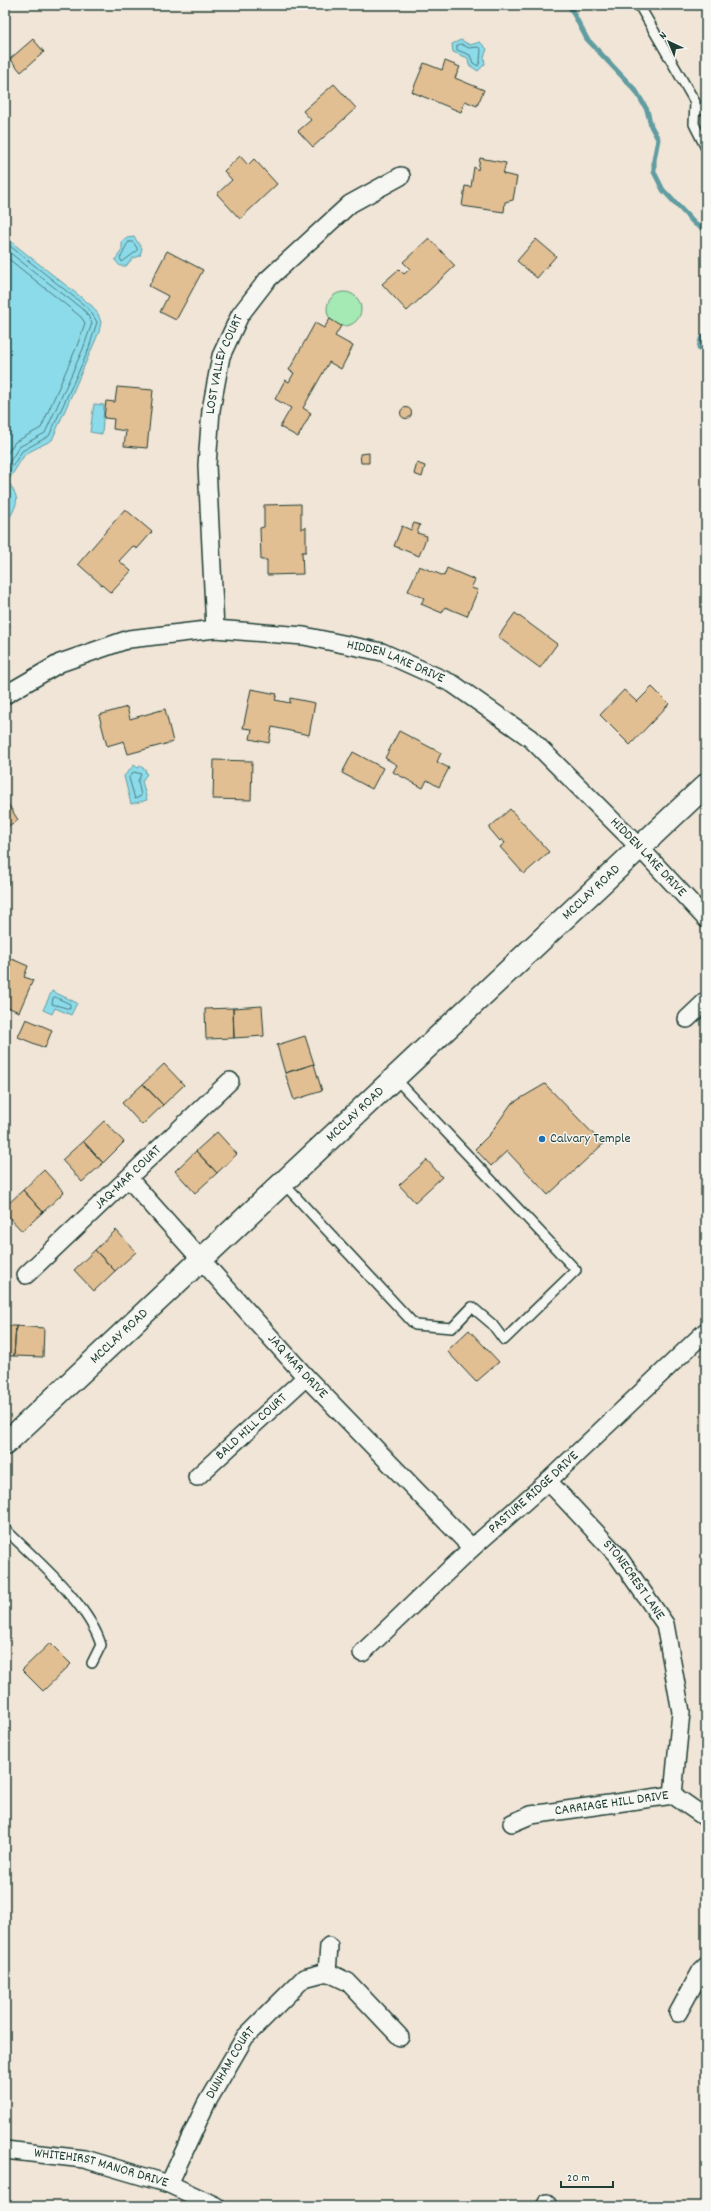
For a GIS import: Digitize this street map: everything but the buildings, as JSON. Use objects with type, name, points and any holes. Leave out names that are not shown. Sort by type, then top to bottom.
[{"type":"main road","name":"MCCLAY ROAD","points":[[5,1444],[706,785]]},
{"type":"street","name":"LOST VALLEY COURT","points":[[216,629],[207,465],[211,410],[221,356],[240,315],[267,280],[350,204],[401,176]]},
{"type":"street","name":"HIDDEN LAKE DRIVE","points":[[5,695],[60,663],[129,639],[216,629],[304,636],[382,652],[453,684],[530,738],[640,848],[706,918]]},
{"type":"street","points":[[687,1019],[706,1001]]},
{"type":"street","name":"JAQ-MAR COURT","points":[[26,1275],[129,1179],[230,1081]]},
{"type":"street","name":"JAQ MAR DRIVE","points":[[129,1179],[306,1377],[472,1548]]},
{"type":"street","name":"PASTURE RIDGE DRIVE","points":[[362,1653],[472,1548],[548,1481],[706,1331]]},
{"type":"street","name":"BALD HILL COURT","points":[[197,1477],[306,1377]]},
{"type":"street","name":"STONECREST LANE","points":[[548,1481],[617,1555],[664,1624],[681,1712],[673,1795]]},
{"type":"street","name":"CARRIAGE HILL DRIVE","points":[[512,1823],[531,1815],[673,1795],[706,1818]]},
{"type":"street","points":[[329,1946],[327,1972],[348,1982],[400,2037]]},
{"type":"street","points":[[678,2013],[701,1971],[706,1966]]},
{"type":"street","name":"DUNHAM COURT","points":[[169,2184],[206,2104],[245,2037],[304,1978],[327,1972]]},
{"type":"street","name":"WHITEHIRST MANOR DRIVE","points":[[5,2150],[84,2159],[169,2184],[216,2206]]},
{"type":"lane","points":[[639,5],[696,102],[694,124],[706,148]]},
{"type":"lane","points":[[695,112],[706,106]]},
{"type":"lane","points":[[283,1183],[415,1325],[452,1328],[472,1307],[492,1324],[504,1340],[576,1270],[395,1078]]},
{"type":"lane","points":[[5,1529],[84,1610],[97,1631],[101,1645],[92,1663]]},
{"type":"green space","points":[[347,292],[354,294],[359,299],[361,309],[359,319],[354,324],[341,326],[334,324],[329,319],[327,306],[329,299],[334,294]]},
{"type":"water","points":[[461,40],[470,45],[480,42],[487,49],[484,57],[485,64],[478,71],[469,65],[468,58],[453,52],[452,44]]},
{"type":"water","points":[[5,237],[92,306],[98,314],[101,322],[99,332],[52,440],[25,454],[8,481],[16,495],[16,502],[10,517],[5,518]]},
{"type":"water","points":[[134,237],[142,248],[140,256],[133,258],[126,266],[120,266],[115,260],[122,250],[122,242],[127,238]]},
{"type":"water","points":[[94,404],[104,405],[102,434],[90,432]]},
{"type":"water","points":[[134,765],[138,768],[140,766],[146,770],[145,772],[147,774],[142,781],[147,800],[131,804],[124,776]]},
{"type":"water","points":[[52,991],[77,1003],[71,1015],[55,1008],[52,1014],[43,1010]]},
{"type":"waterway","points":[[569,5],[587,39],[636,91],[647,110],[651,126],[658,139],[654,160],[654,172],[663,190],[695,224],[706,231]]},
{"type":"waterway","points":[[706,335],[701,339],[699,348],[706,356]]},
{"type":"place","name":"Calvary Temple","points":[[542,1139]]}]
